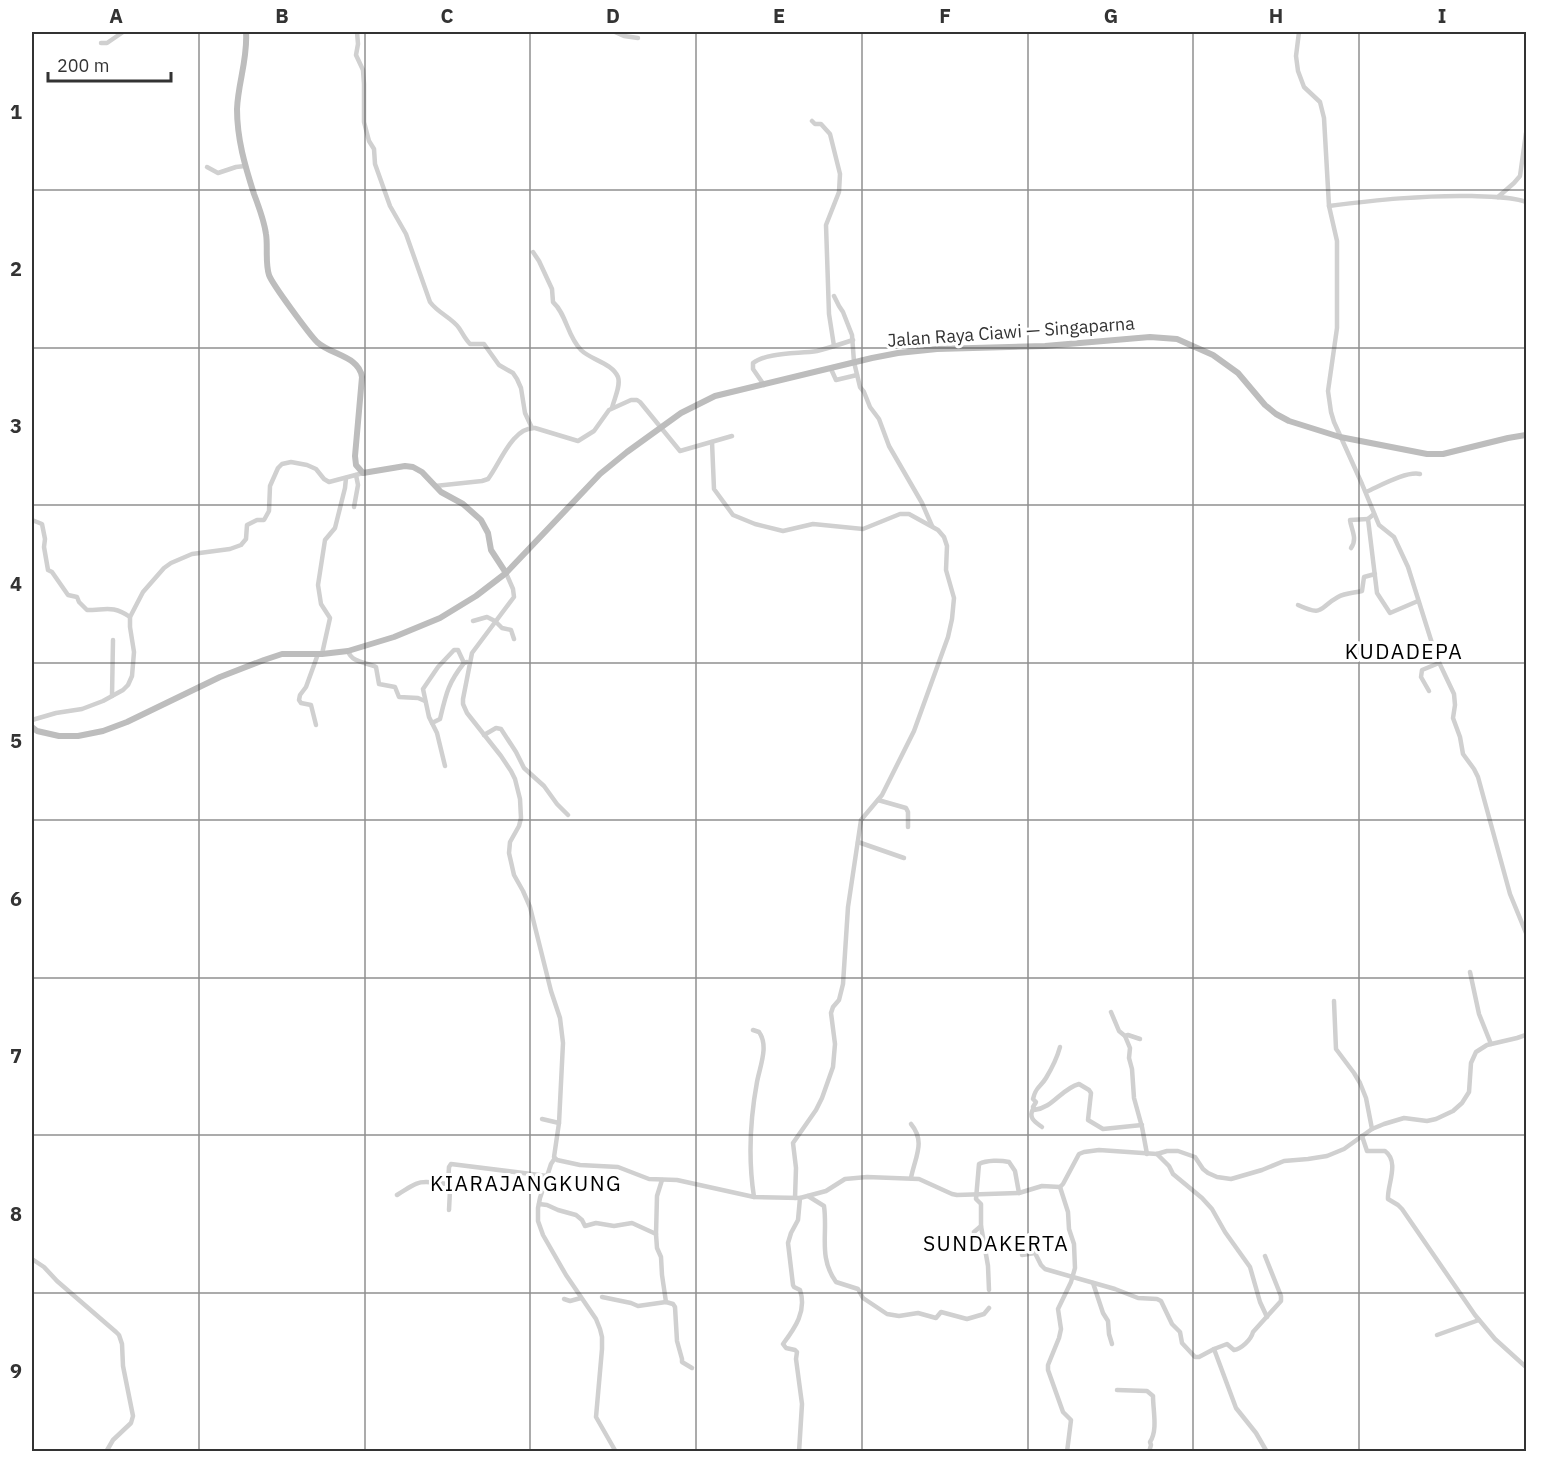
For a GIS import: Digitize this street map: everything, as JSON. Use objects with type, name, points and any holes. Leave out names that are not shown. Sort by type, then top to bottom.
[{"type":"main road","points":[[246,32],[247,45],[237,109],[240,146],[266,233],[268,272],[315,340],[355,363],[360,370],[355,461],[360,474],[405,466],[422,472],[441,492],[464,504],[481,520],[488,533],[491,550],[506,573]]},
{"type":"main road","name":"Jalan Raya Ciawi — Singaparna","points":[[32,727],[37,731],[59,736],[78,736],[103,730],[127,722],[220,677],[280,655],[348,651],[394,637],[440,618],[476,596],[506,573],[600,474],[681,413],[708,399],[898,353],[958,348],[1045,346],[1150,337],[1177,339],[1213,355],[1238,373],[1265,405],[1282,418],[1340,437],[1426,454],[1443,454],[1527,435]]},
{"type":"street","points":[[101,43],[107,43],[123,32]]},
{"type":"street","points":[[357,32],[356,55],[363,69],[364,122],[374,151],[375,164],[390,206],[406,234],[430,302],[435,309],[458,327],[470,344],[484,344],[500,365],[516,377],[525,413],[532,428]]},
{"type":"street","points":[[615,32],[638,38]]},
{"type":"street","points":[[1299,32],[1296,56],[1298,71],[1304,87],[1320,102],[1324,118],[1329,206],[1337,239],[1337,328],[1328,394],[1334,422],[1366,492],[1378,525],[1393,536],[1408,567],[1439,663],[1454,693],[1453,718],[1460,737],[1462,753],[1478,777],[1510,894],[1527,933]]},
{"type":"street","points":[[812,121],[815,124],[821,124],[830,134],[840,174],[838,192],[826,225],[829,314],[834,346]]},
{"type":"street","points":[[1498,197],[1520,176],[1527,133]]},
{"type":"street","points":[[207,167],[218,173],[245,166]]},
{"type":"street","points":[[1329,206],[1390,198],[1436,196],[1498,197],[1527,202]]},
{"type":"street","points":[[533,252],[552,290],[553,302],[560,309],[573,341],[583,352],[615,371],[619,381],[612,408]]},
{"type":"street","points":[[834,296],[843,312],[853,340],[854,362],[861,388],[932,526]]},
{"type":"street","points":[[764,385],[753,367],[753,363],[757,360],[815,351],[853,340]]},
{"type":"street","points":[[831,369],[836,380],[857,375]]},
{"type":"street","points":[[435,486],[488,479],[508,446],[526,429],[532,428],[578,441],[594,431],[608,411],[630,401],[638,400],[680,451],[732,436]]},
{"type":"street","points":[[712,442],[715,490],[732,514],[755,524],[783,531],[813,524],[861,529],[907,513],[940,532],[946,543],[946,570],[954,598],[948,637],[914,731],[892,777],[878,800],[861,820],[848,907],[843,984],[839,1000],[831,1013],[835,1044],[833,1067],[816,1110],[793,1143],[798,1220],[791,1233],[788,1246],[793,1285],[802,1293],[802,1310],[798,1321],[783,1344],[785,1348],[797,1352],[802,1404],[799,1452]]},
{"type":"street","points":[[32,720],[82,709],[112,696],[128,685],[132,676],[134,652],[130,617],[131,611],[143,592],[166,566],[192,554],[230,549],[245,542],[247,525],[257,520],[264,520],[267,515],[270,486],[280,466],[291,462],[305,464],[314,468],[327,481],[360,474],[354,507]]},
{"type":"street","points":[[1366,492],[1386,482],[1415,473],[1420,474]]},
{"type":"street","points":[[316,725],[311,705],[301,703],[299,700],[320,654],[330,618],[321,604],[318,586],[320,565],[325,540],[334,530],[338,517],[346,478]]},
{"type":"street","points":[[1360,546],[1352,546],[1354,533],[1350,520],[1368,519],[1374,514]]},
{"type":"street","points":[[32,519],[43,526],[48,569],[68,595],[78,597],[87,610],[114,609],[130,617]]},
{"type":"street","points":[[1368,519],[1377,595],[1389,613],[1418,601]]},
{"type":"street","points":[[432,723],[440,719],[449,685],[514,597],[506,573]]},
{"type":"street","points":[[1298,604],[1311,610],[1321,610],[1340,596],[1362,591],[1364,577],[1374,574]]},
{"type":"street","points":[[473,621],[485,616],[502,628],[511,630],[514,639]]},
{"type":"street","points":[[112,696],[113,640]]},
{"type":"street","points":[[445,766],[423,689],[451,652],[458,650],[467,662],[463,704],[467,713],[501,756],[515,779],[520,799],[521,818],[510,842],[514,876],[530,907],[560,1018],[563,1042],[555,1158],[547,1176],[537,1218],[539,1227],[566,1275],[596,1318],[602,1337],[596,1417],[616,1452]]},
{"type":"street","points":[[348,651],[350,656],[356,660],[376,667],[378,683],[381,685],[394,687],[398,696],[425,701]]},
{"type":"street","points":[[1429,691],[1421,677],[1422,670],[1439,663]]},
{"type":"street","points":[[484,735],[496,728],[501,729],[523,766],[544,786],[568,815]]},
{"type":"street","points":[[878,800],[906,808],[908,827]]},
{"type":"street","points":[[858,842],[904,858]]},
{"type":"street","points":[[1470,972],[1479,1014],[1491,1044]]},
{"type":"street","points":[[1334,1001],[1336,1049],[1360,1083],[1366,1098],[1372,1129]]},
{"type":"street","points":[[1111,1012],[1130,1048],[1133,1096],[1142,1125],[1147,1154]]},
{"type":"street","points":[[753,1030],[759,1032],[764,1042],[751,1121],[751,1171],[754,1197]]},
{"type":"street","points":[[1060,1187],[1078,1156],[1084,1152],[1099,1150],[1157,1154],[1172,1150],[1192,1155],[1208,1173],[1231,1179],[1281,1162],[1308,1160],[1334,1154],[1372,1129],[1404,1118],[1420,1122],[1429,1121],[1453,1111],[1469,1093],[1471,1063],[1479,1048],[1527,1035]]},
{"type":"street","points":[[1125,1036],[1140,1039]]},
{"type":"street","points":[[1042,1127],[1032,1118],[1031,1114],[1036,1103],[1033,1099],[1035,1090],[1045,1080],[1060,1047]]},
{"type":"street","points":[[1033,1109],[1044,1108],[1072,1086],[1079,1084],[1091,1093],[1088,1120],[1101,1128],[1142,1125]]},
{"type":"street","points":[[542,1119],[559,1123]]},
{"type":"street","points":[[911,1124],[918,1133],[919,1141],[911,1178]]},
{"type":"street","points":[[1362,1136],[1367,1151],[1385,1151],[1390,1156],[1392,1168],[1388,1199],[1402,1209],[1479,1320],[1495,1339],[1527,1367]]},
{"type":"street","points":[[1157,1154],[1170,1166],[1173,1174],[1202,1197],[1212,1209],[1250,1267],[1267,1317]]},
{"type":"street","points":[[555,1158],[580,1165],[618,1167],[643,1178],[677,1180],[754,1197],[808,1196],[826,1191],[847,1178],[911,1178],[922,1180],[954,1195],[1018,1193],[1042,1186],[1060,1187]]},
{"type":"street","points":[[988,1290],[988,1266],[981,1226],[981,1204],[977,1200],[979,1164],[1009,1162],[1013,1167],[1018,1193]]},
{"type":"street","points":[[449,1210],[448,1184],[451,1164],[547,1176]]},
{"type":"street","points":[[662,1180],[657,1196],[656,1234],[666,1302]]},
{"type":"street","points":[[397,1195],[422,1181],[448,1184]]},
{"type":"street","points":[[1060,1187],[1068,1211],[1069,1230],[1074,1244],[1075,1268],[1058,1309],[1061,1329],[1048,1368],[1062,1410],[1071,1422],[1067,1452]]},
{"type":"street","points":[[808,1196],[824,1206],[826,1264],[836,1282],[858,1289],[863,1298],[887,1314],[894,1316],[918,1313],[936,1318],[941,1312],[967,1319],[984,1314],[989,1308]]},
{"type":"street","points":[[539,1204],[576,1215],[585,1226],[596,1223],[614,1226],[632,1223],[656,1234]]},
{"type":"street","points":[[974,1232],[981,1226]]},
{"type":"street","points":[[1022,1255],[1035,1253],[1045,1269],[1138,1298],[1160,1300],[1180,1333],[1182,1343],[1194,1356],[1199,1357],[1228,1344],[1233,1350],[1237,1350],[1280,1302],[1282,1298],[1265,1256]]},
{"type":"street","points":[[32,1259],[46,1269],[121,1339],[123,1366],[133,1416],[131,1423],[113,1440],[106,1452]]},
{"type":"street","points":[[1094,1283],[1103,1313],[1108,1321],[1112,1344]]},
{"type":"street","points":[[603,1297],[638,1306],[666,1302],[673,1304],[682,1362],[692,1368]]},
{"type":"street","points":[[564,1299],[570,1301],[581,1298]]},
{"type":"street","points":[[1437,1335],[1479,1320]]},
{"type":"street","points":[[1214,1349],[1236,1408],[1268,1452]]},
{"type":"street","points":[[1117,1390],[1147,1391],[1153,1396],[1155,1424],[1149,1452]]},
{"type":"district","name":"KUDADEPA","points":[[1404,652]]},
{"type":"district","name":"KIARAJANGKUNG","points":[[526,1184]]},
{"type":"district","name":"SUNDAKERTA","points":[[996,1244]]}]
